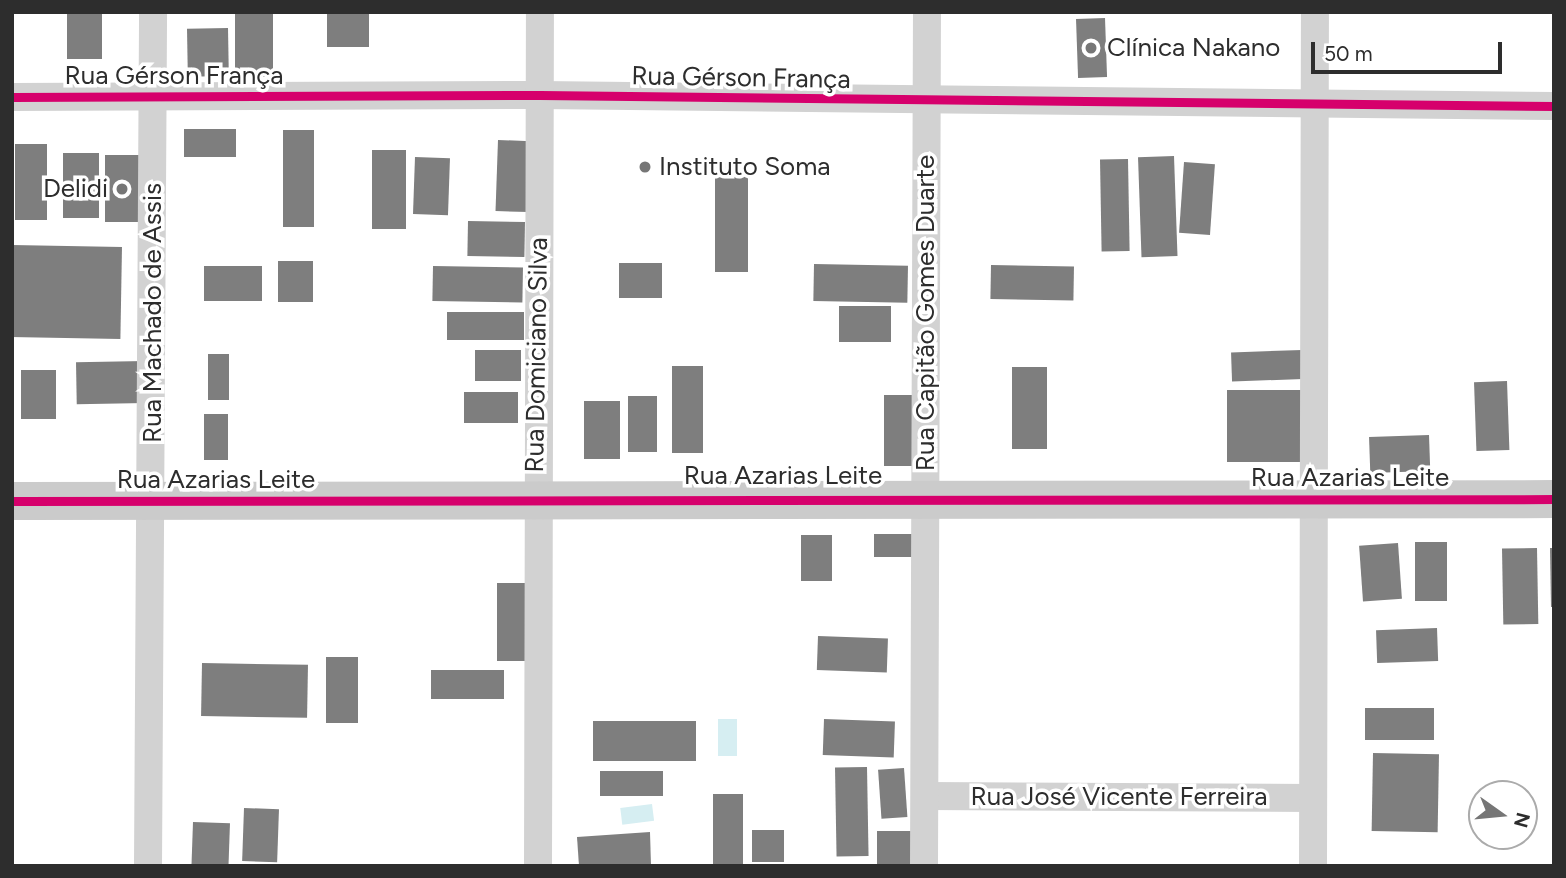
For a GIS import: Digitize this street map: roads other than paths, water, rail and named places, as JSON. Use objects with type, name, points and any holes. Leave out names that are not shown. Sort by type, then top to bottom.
[{"type":"street","name":"Rua Machado de Assis","points":[[148,866],[153,12]]},
{"type":"street","name":"Rua Domiciano Silva","points":[[538,866],[536,497],[540,12]]},
{"type":"street","name":"Rua Capitão Gomes Duarte","points":[[925,866],[927,12]]},
{"type":"street","points":[[1312,866],[1315,12]]},
{"type":"street","name":"Rua Gérson França","points":[[12,97],[540,95],[926,103],[1554,106]]},
{"type":"street","name":"Rua Azarias Leite","points":[[12,501],[536,497],[1554,499]]},
{"type":"street","name":"Rua José Vicente Ferreira","points":[[925,796],[1313,798]]},
{"type":"water","points":[[718,719],[737,719],[737,756],[718,756]]},
{"type":"water","points":[[652,804],[654,821],[622,825],[620,808]]},
{"type":"place","name":"Clínica Nakano","points":[[1091,48]]},
{"type":"place","name":"Instituto Soma","points":[[645,167]]},
{"type":"place","name":"Delidi","points":[[122,189]]}]
